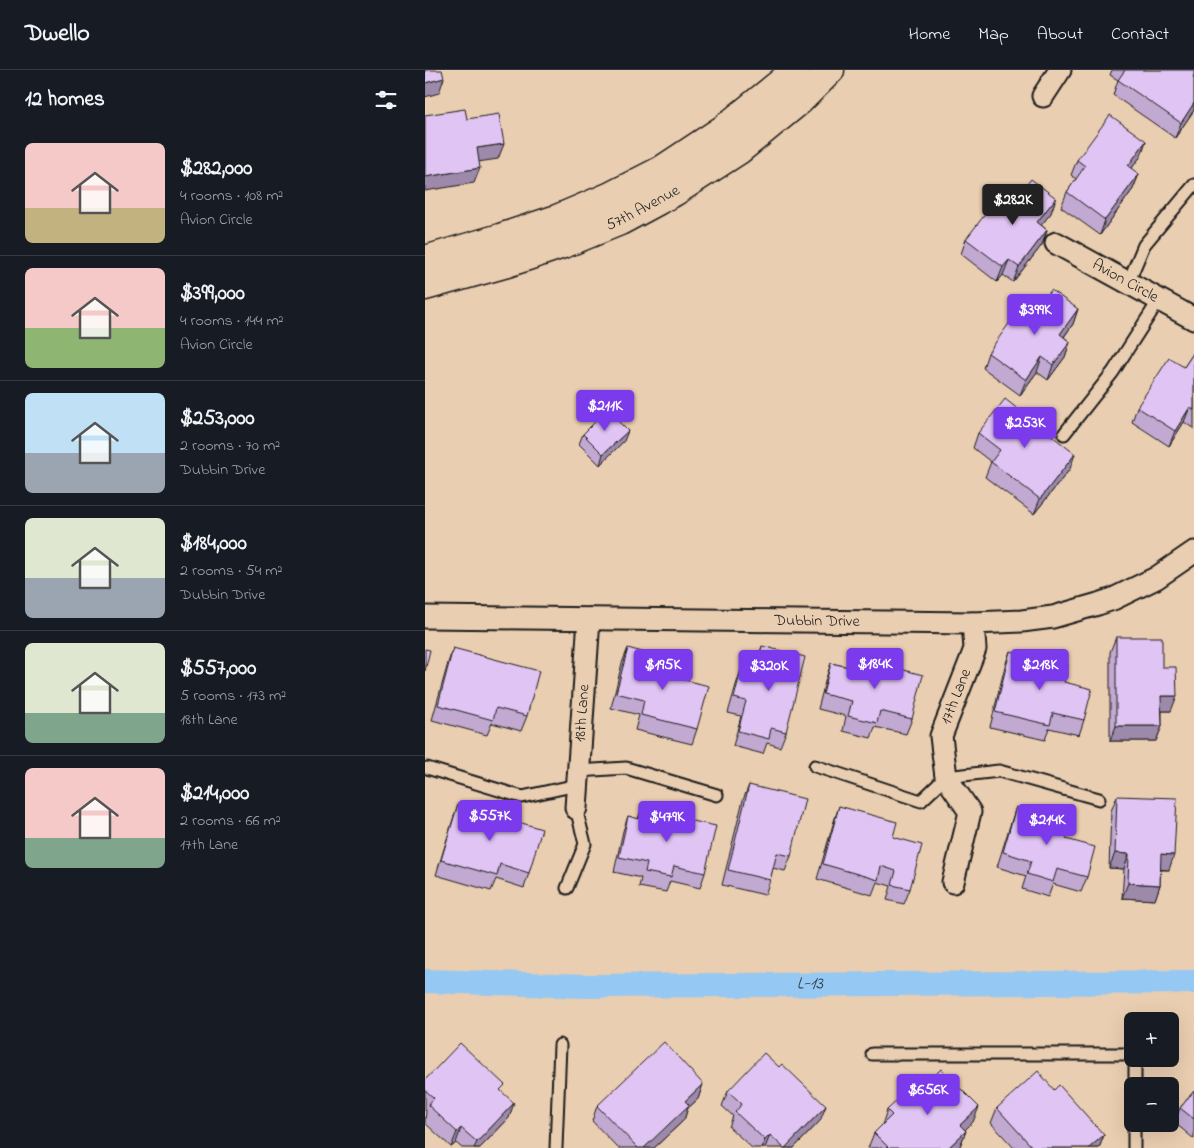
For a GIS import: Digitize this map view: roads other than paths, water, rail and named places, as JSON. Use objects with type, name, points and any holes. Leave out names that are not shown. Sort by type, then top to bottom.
[{"type":"street","name":"57th Avenue","points":[[425,260],[557,220],[609,198],[662,170],[724,129],[794,70]]},
{"type":"street","name":"57th Avenue","points":[[425,286],[507,263],[566,243],[620,220],[675,192],[739,150],[799,101],[831,70]]},
{"type":"street","points":[[1043,96],[1060,70]]},
{"type":"street","name":"Avion Circle","points":[[1056,243],[1194,319]]},
{"type":"street","name":"Dubbin Drive","points":[[425,617],[1022,622],[1053,617],[1113,599],[1156,578],[1194,552]]},
{"type":"street","name":"18th Lane","points":[[576,808],[589,619]]},
{"type":"street","name":"17th Lane","points":[[953,882],[970,812],[945,777],[941,736],[975,649],[973,623]]},
{"type":"lane","points":[[1127,283],[1144,245],[1194,185]]},
{"type":"lane","points":[[1064,434],[1113,372],[1159,300]]},
{"type":"lane","points":[[815,766],[921,801],[945,777],[999,772],[1099,799]]},
{"type":"lane","points":[[427,768],[522,797],[578,778],[626,768],[717,795]]},
{"type":"lane","points":[[567,888],[585,844],[576,808]]},
{"type":"lane","points":[[556,1148],[560,1046]]},
{"type":"lane","points":[[872,1054],[1124,1054]]},
{"type":"lane","points":[[1134,1132],[1134,1148]]},
{"type":"waterway","name":"L-13","points":[[425,981],[588,986],[1194,982]]}]
